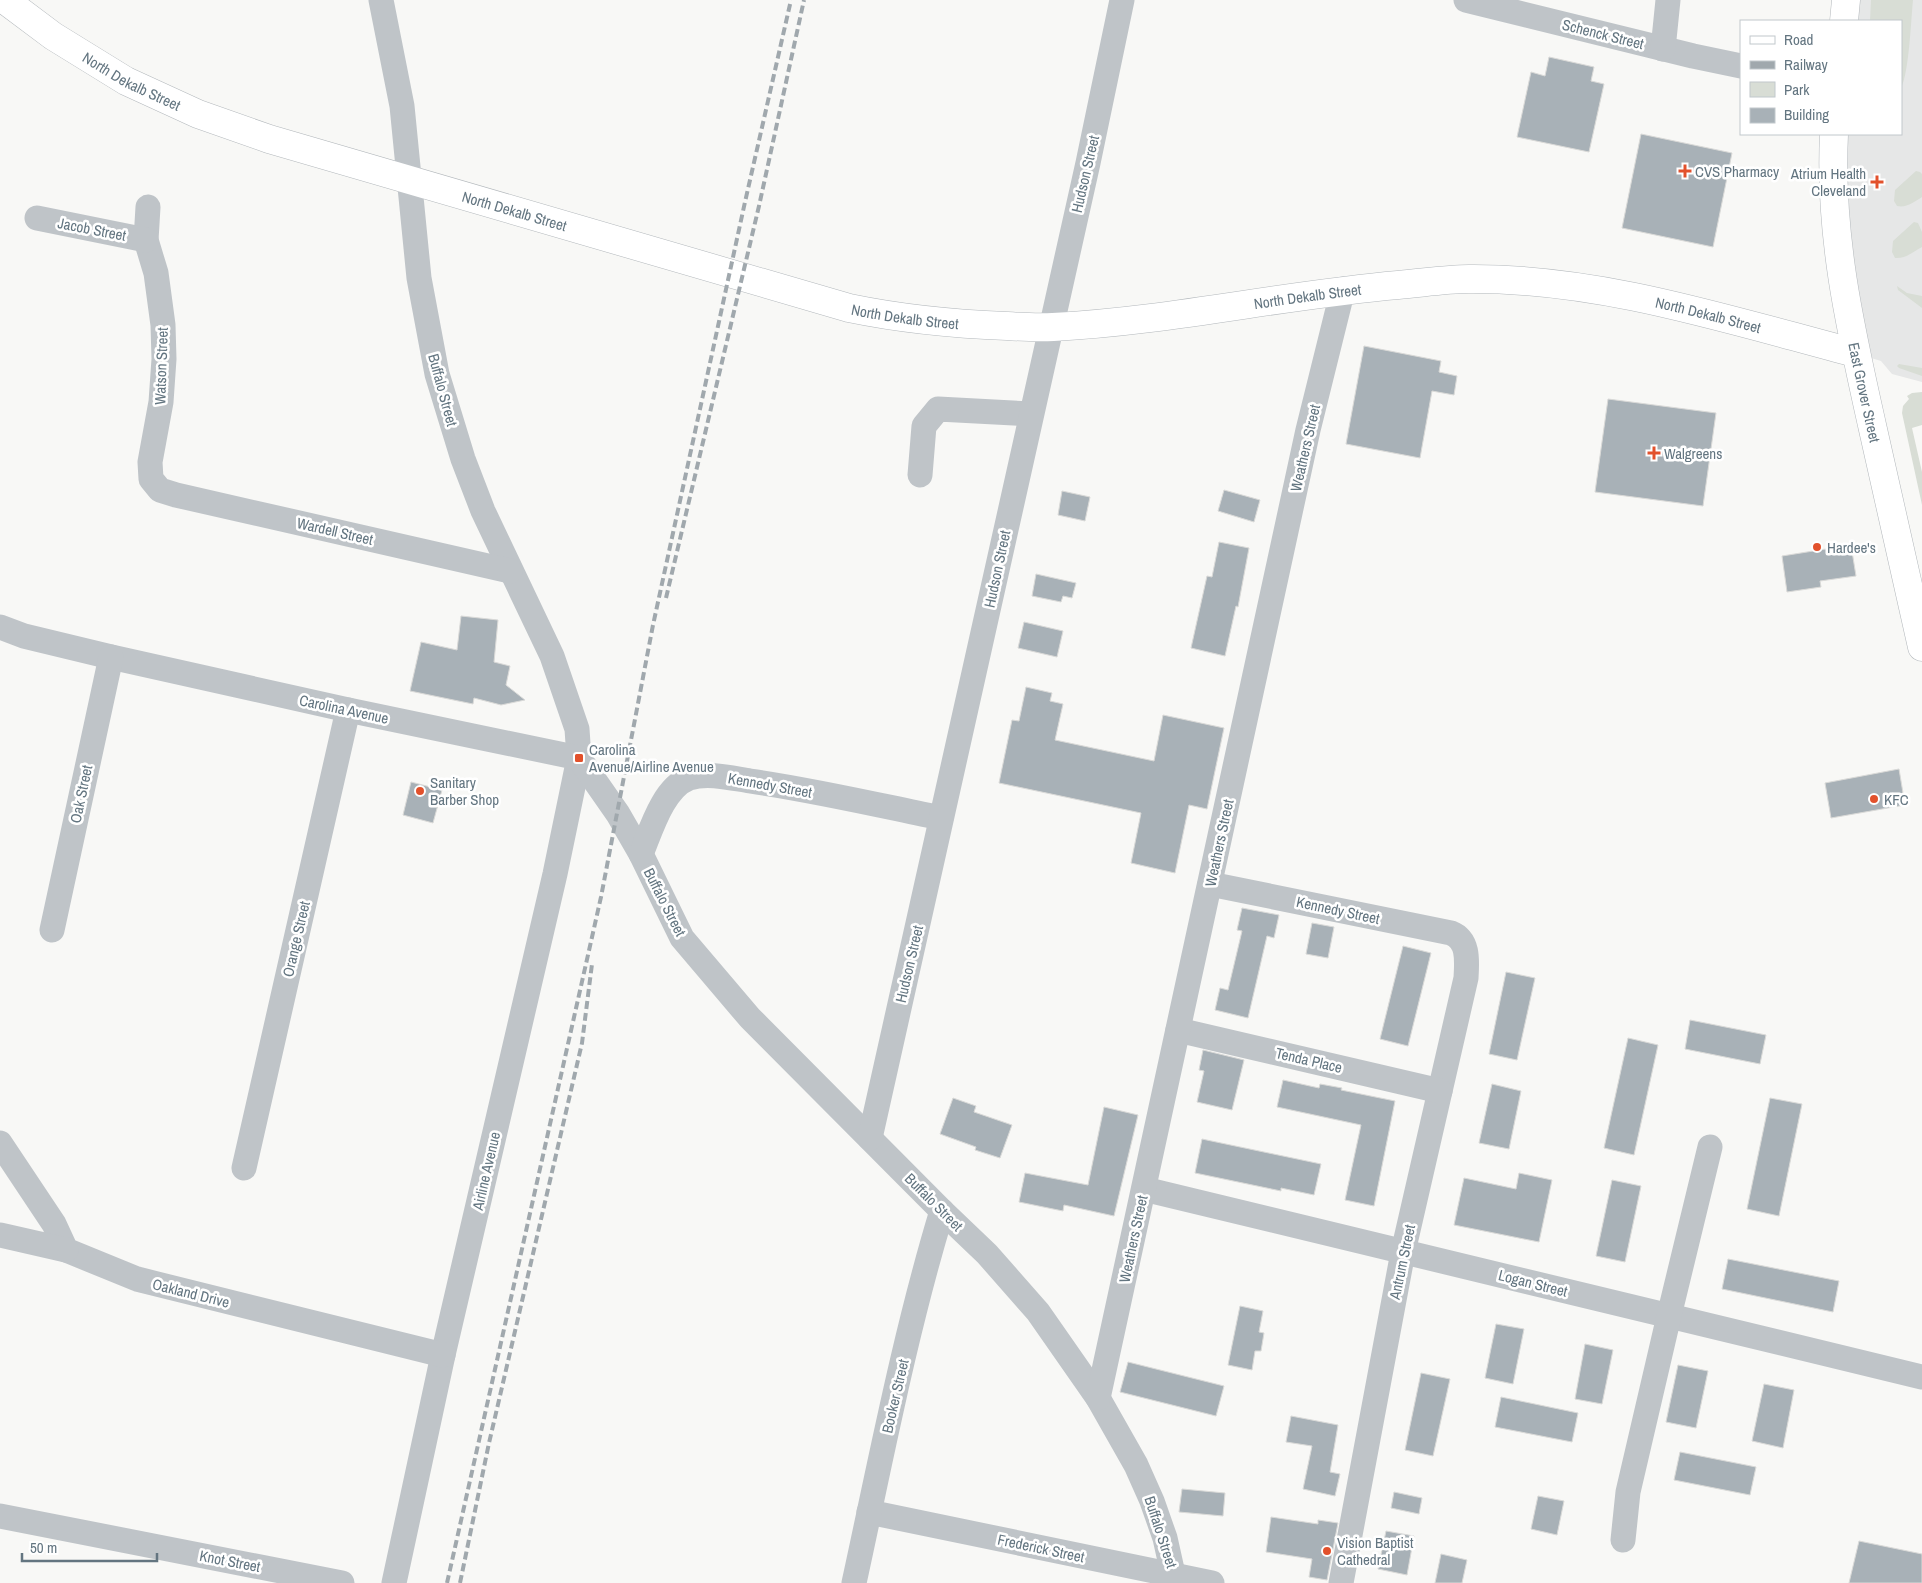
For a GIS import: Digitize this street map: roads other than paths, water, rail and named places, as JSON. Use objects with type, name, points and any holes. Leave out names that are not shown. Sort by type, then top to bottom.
[{"type":"main road","name":"North Dekalb Street","points":[[5,0],[53,36],[126,81],[198,114],[269,139],[849,308],[894,317],[933,322],[1051,328],[1144,319],[1342,289],[1468,279],[1542,282],[1591,288],[1682,307],[1855,353]]},
{"type":"main road","points":[[1844,20],[1846,0]]},
{"type":"main road","name":"East Grover Street","points":[[1834,135],[1832,170],[1837,244],[1855,353],[1922,647]]},
{"type":"street","name":"Buffalo Street","points":[[381,0],[402,106],[419,278],[437,374],[463,460],[483,511],[552,656],[577,729],[579,758]]},
{"type":"street","name":"Hudson Street","points":[[870,1138],[1088,163],[1122,0]]},
{"type":"street","name":"Schenck Street","points":[[1466,0],[1663,49],[1740,66]]},
{"type":"street","points":[[1663,49],[1668,0]]},
{"type":"street","points":[[146,240],[148,207]]},
{"type":"street","name":"Jacob Street","points":[[37,218],[146,240]]},
{"type":"street","name":"Watson Street","points":[[146,240],[156,273],[164,324],[161,402],[150,462],[151,478],[160,490]]},
{"type":"street","name":"Weathers Street","points":[[1098,1398],[1308,430],[1342,289]]},
{"type":"street","points":[[920,475],[924,426],[938,409],[1031,414]]},
{"type":"street","name":"Wardell Street","points":[[160,490],[510,571]]},
{"type":"street","name":"Carolina Avenue","points":[[0,627],[24,636],[111,657],[348,710],[579,758]]},
{"type":"street","name":"Oak Street","points":[[52,930],[111,657]]},
{"type":"street","name":"Orange Street","points":[[244,1168],[348,710]]},
{"type":"street","points":[[579,758],[618,814],[641,854]]},
{"type":"street","name":"Airline Avenue","points":[[394,1583],[443,1355],[555,874],[579,758]]},
{"type":"street","name":"Kennedy Street","points":[[641,854],[656,816],[673,789],[689,778],[705,776],[774,784],[941,818]]},
{"type":"street","name":"Buffalo Street","points":[[641,854],[682,938],[750,1018],[987,1254],[1038,1312],[1098,1398],[1136,1465],[1165,1538],[1175,1579]]},
{"type":"street","name":"Kennedy Street","points":[[1210,884],[1451,933],[1457,935],[1463,942]]},
{"type":"street","name":"Antrum Street","points":[[1341,1583],[1403,1252],[1466,978],[1467,963],[1463,942]]},
{"type":"street","name":"Tenda Place","points":[[1178,1030],[1440,1091]]},
{"type":"street","points":[[0,1143],[54,1224],[66,1250]]},
{"type":"street","points":[[1622,1540],[1628,1492],[1710,1147]]},
{"type":"street","name":"Logan Street","points":[[1144,1189],[1922,1377]]},
{"type":"street","name":"Booker Street","points":[[854,1583],[898,1382],[930,1250],[942,1211]]},
{"type":"street","name":"Oakland Drive","points":[[0,1235],[66,1250],[137,1279],[443,1355]]},
{"type":"street","name":"Frederick Street","points":[[869,1512],[1175,1579],[1212,1583]]},
{"type":"street","name":"Knot Street","points":[[0,1516],[342,1583]]},
{"type":"railway","points":[[447,1583],[601,897],[653,625],[791,0]]},
{"type":"railway","points":[[666,598],[759,206],[804,0]]},
{"type":"railway","points":[[460,1583],[489,1443],[582,1043],[592,964]]},
{"type":"place","name":"CVS Pharmacy","points":[[1685,171]]},
{"type":"place","name":"Atrium Health Cleveland","points":[[1877,182]]},
{"type":"place","name":"Walgreens","points":[[1654,453]]},
{"type":"place","name":"Hardee's","points":[[1817,547]]},
{"type":"place","name":"Carolina Avenue/Airline Avenue","points":[[579,758]]},
{"type":"place","name":"Sanitary Barber Shop","points":[[420,791]]},
{"type":"place","name":"KFC","points":[[1874,799]]},
{"type":"place","name":"Vision Baptist Cathedral","points":[[1327,1551]]}]
